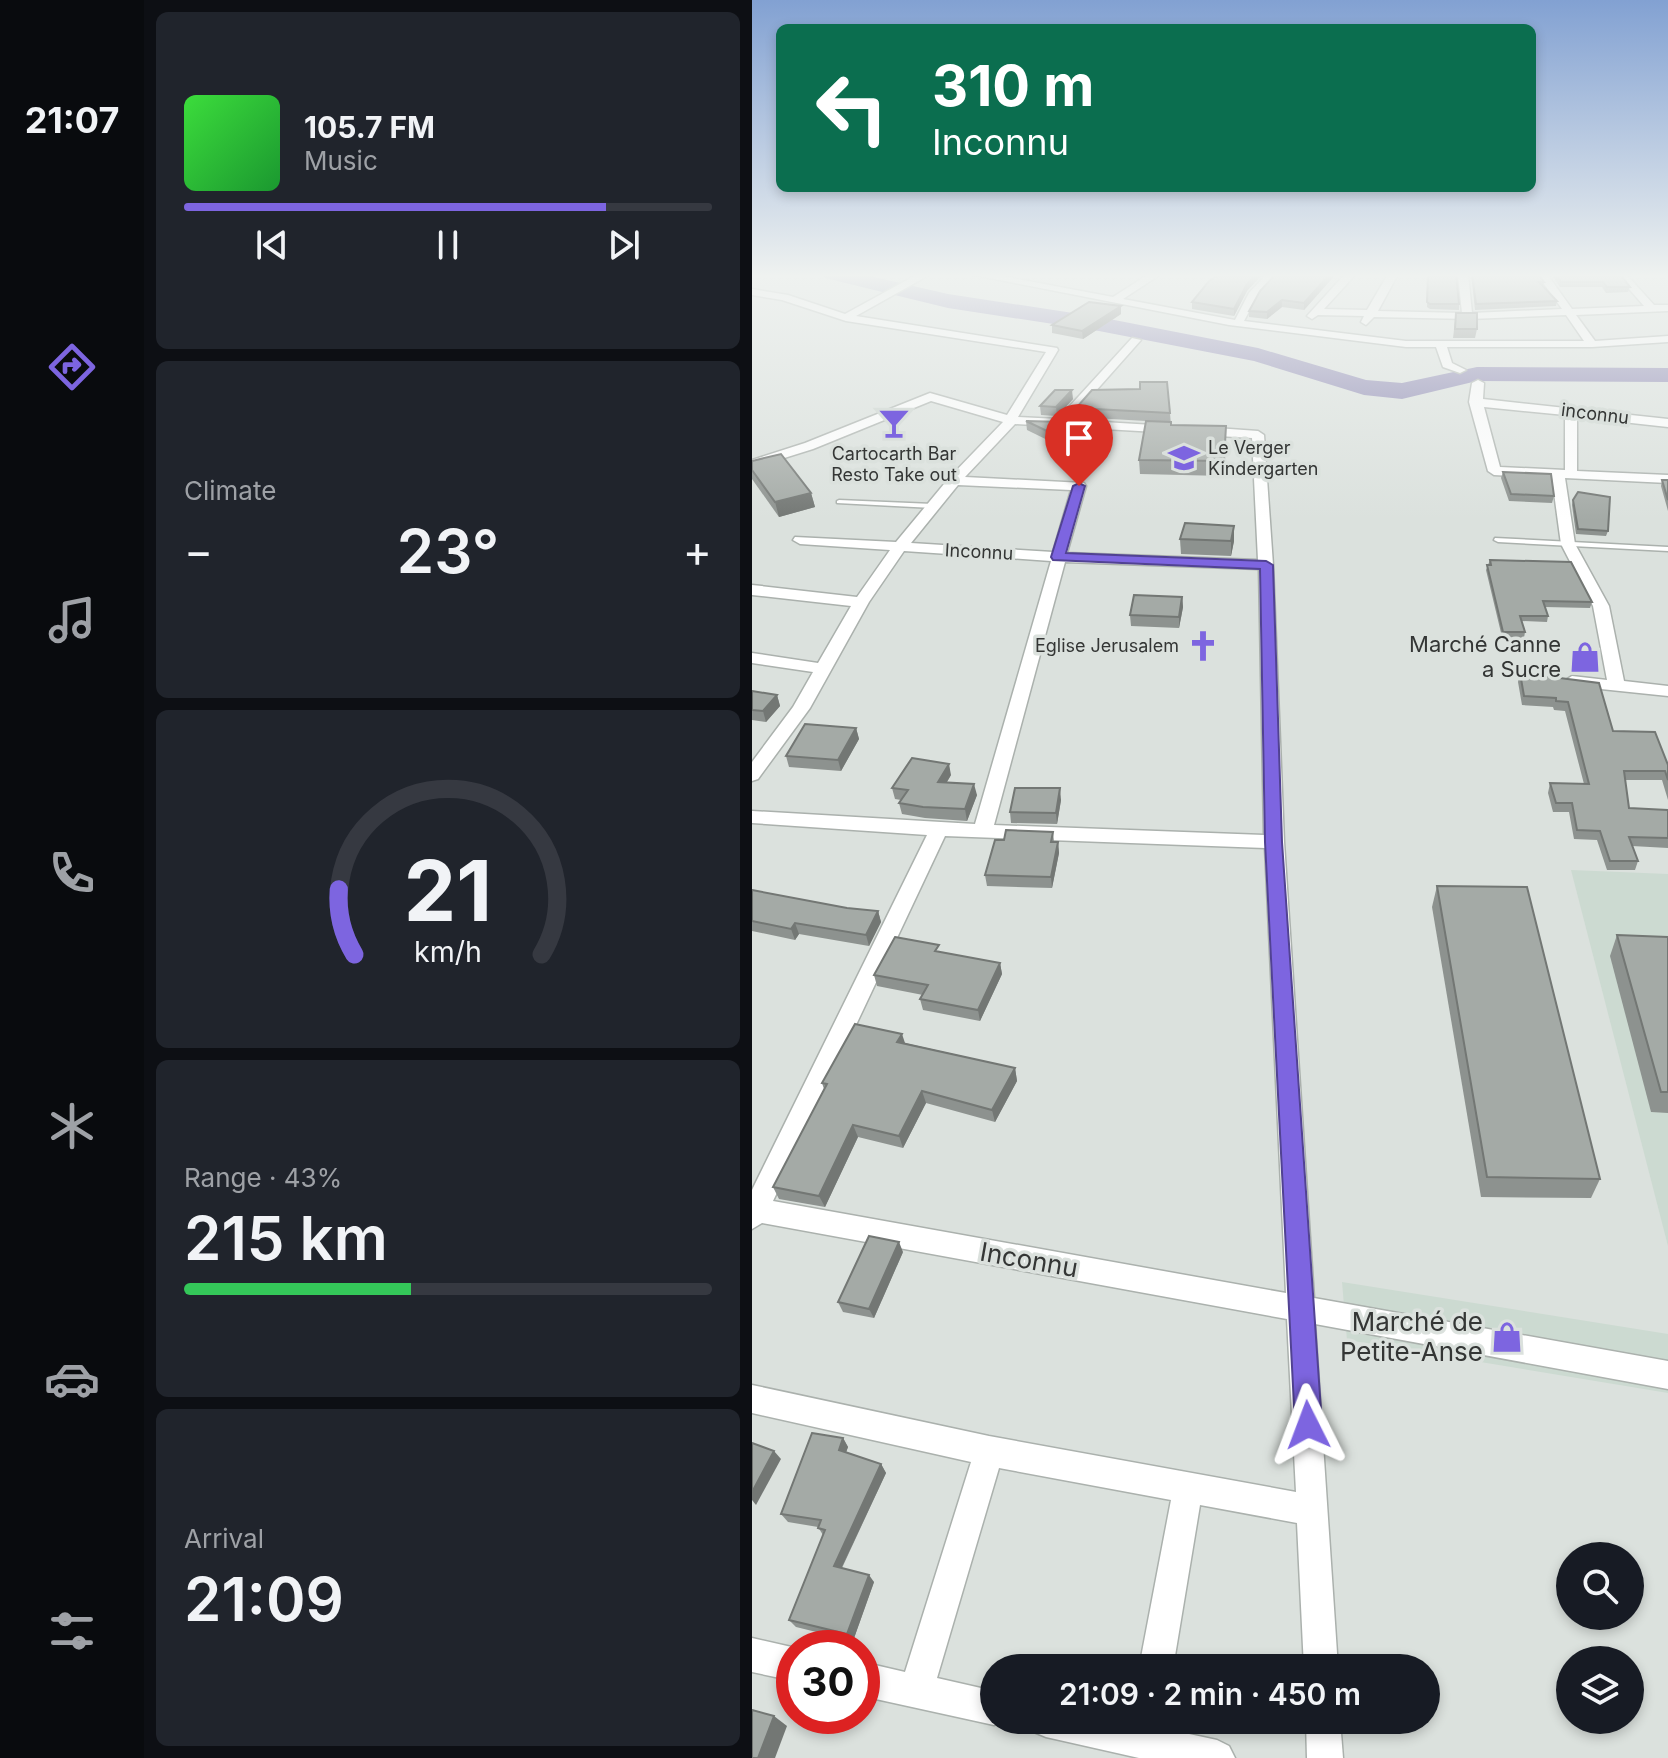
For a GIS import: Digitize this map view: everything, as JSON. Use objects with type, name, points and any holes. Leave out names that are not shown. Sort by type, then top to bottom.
[{"type":"street","name":"Inconnu","points":[[752,775],[801,708],[861,602],[899,548],[1010,420],[1049,356]]},
{"type":"street","points":[[1061,423],[1122,356]]},
{"type":"street","points":[[1443,356],[1445,363],[1460,370]]},
{"type":"street","points":[[1478,383],[1475,402],[1488,437],[1494,471],[1668,479]]},
{"type":"street","points":[[752,464],[809,446],[930,397],[1010,420],[1258,435],[1266,565],[1274,842],[1320,1654]]},
{"type":"street","name":"inconnu","points":[[1475,402],[1668,423]]},
{"type":"street","points":[[1571,411],[1565,474],[1568,544],[1601,606],[1616,685]]},
{"type":"street","points":[[954,481],[1079,486],[983,830]]},
{"type":"street","name":"Inconnu","points":[[800,540],[1058,557],[1266,565]]},
{"type":"street","points":[[752,590],[861,602]]},
{"type":"street","points":[[752,658],[823,669]]},
{"type":"street","points":[[1561,680],[1668,691]]},
{"type":"street","points":[[752,817],[939,829],[1274,842]]},
{"type":"street","name":"Inconnu","points":[[939,829],[753,1212],[1668,1375]]},
{"type":"street","points":[[752,1399],[989,1451],[1313,1511]]},
{"type":"street","points":[[916,1691],[989,1451]]},
{"type":"street","points":[[1158,1654],[1188,1488]]},
{"type":"street","points":[[752,1655],[776,1660]]},
{"type":"street","points":[[880,1683],[980,1705]]},
{"type":"street","points":[[1153,1734],[1217,1758]]},
{"type":"street","points":[[1324,1734],[1325,1758]]},
{"type":"lane","points":[[839,502],[933,506]]},
{"type":"lane","points":[[1498,540],[1668,549]]},
{"type":"shaded area","points":[[1571,870],[1668,874],[1668,1246]]},
{"type":"shaded area","name":"Marché de Petite-Anse","points":[[1342,1282],[1668,1334],[1668,1393],[1347,1340]]},
{"type":"building","points":[[1140,382],[1167,382],[1170,413],[1076,408],[1092,390],[1140,389]]},
{"type":"building","points":[[1055,390],[1072,390],[1056,407],[1040,406]]},
{"type":"building","points":[[1026,421],[1102,423],[1096,443],[1072,443]]},
{"type":"building","points":[[1146,421],[1171,422],[1171,425],[1226,426],[1224,461],[1139,460]]},
{"type":"building","points":[[781,454],[811,493],[775,502],[752,470],[752,461]]},
{"type":"building","points":[[1503,472],[1551,474],[1554,496],[1511,494]]},
{"type":"building","points":[[1662,480],[1668,480],[1668,500]]},
{"type":"building","points":[[1578,492],[1610,497],[1608,531],[1578,529],[1573,500]]},
{"type":"building","points":[[1185,523],[1234,526],[1231,541],[1180,539]]},
{"type":"building","points":[[1490,560],[1571,562],[1592,602],[1543,601],[1548,616],[1520,616],[1525,632],[1503,632],[1487,565],[1491,565]]},
{"type":"building","points":[[1134,595],[1182,597],[1179,617],[1130,615]]},
{"type":"building","points":[[1520,673],[1599,683],[1613,731],[1655,732],[1668,765],[1668,780],[1665,771],[1624,771],[1629,808],[1668,810],[1668,838],[1629,837],[1638,861],[1610,861],[1600,831],[1577,830],[1572,803],[1556,803],[1550,783],[1589,784],[1568,702],[1524,696]]},
{"type":"building","points":[[752,691],[777,695],[763,711],[752,710]]},
{"type":"building","points":[[805,724],[856,728],[838,760],[786,756]]},
{"type":"building","points":[[912,758],[949,764],[938,782],[974,784],[965,809],[899,803],[908,790],[892,788]]},
{"type":"building","points":[[1015,788],[1060,788],[1056,813],[1010,812]]},
{"type":"building","points":[[1006,830],[1053,832],[1051,842],[1058,842],[1051,877],[985,875],[995,840],[1004,840]]},
{"type":"building","points":[[1437,886],[1527,887],[1600,1179],[1487,1177]]},
{"type":"building","points":[[752,890],[878,911],[866,935],[795,923],[791,929],[752,921]]},
{"type":"building","points":[[1617,935],[1668,937],[1668,1092],[1661,1092]]},
{"type":"building","points":[[895,937],[939,945],[935,951],[1000,963],[978,1010],[920,999],[928,985],[874,975]]},
{"type":"building","points":[[855,1024],[902,1034],[897,1042],[1015,1068],[992,1110],[922,1091],[899,1136],[853,1125],[819,1196],[773,1187],[827,1084],[822,1083]]},
{"type":"building","points":[[869,1236],[899,1242],[869,1309],[838,1302]]},
{"type":"building","points":[[812,1433],[843,1438],[839,1450],[881,1464],[834,1566],[869,1575],[848,1630],[830,1630],[789,1620],[825,1530],[818,1528],[821,1520],[781,1514]]},
{"type":"building","points":[[752,1443],[774,1451],[752,1492]]},
{"type":"building","points":[[752,1710],[774,1716],[758,1758],[752,1758]]},
{"type":"waterway","points":[[1261,356],[1364,387],[1402,391],[1477,374],[1668,375]]},
{"type":"place","name":"Cartocarth Bar Resto Take out","points":[[894,423]]},
{"type":"place","name":"Le Verger Kindergarten","points":[[1184,458]]},
{"type":"place","name":"Eglise Jerusalem","points":[[1203,646]]},
{"type":"place","name":"Marché Canne a Sucre","points":[[1585,657]]},
{"type":"place","name":"Marché de Petite-Anse","points":[[1507,1337]]},
{"type":"route","points":[[1079,486],[1058,557],[1266,565],[1274,842],[1308,1425]]}]
